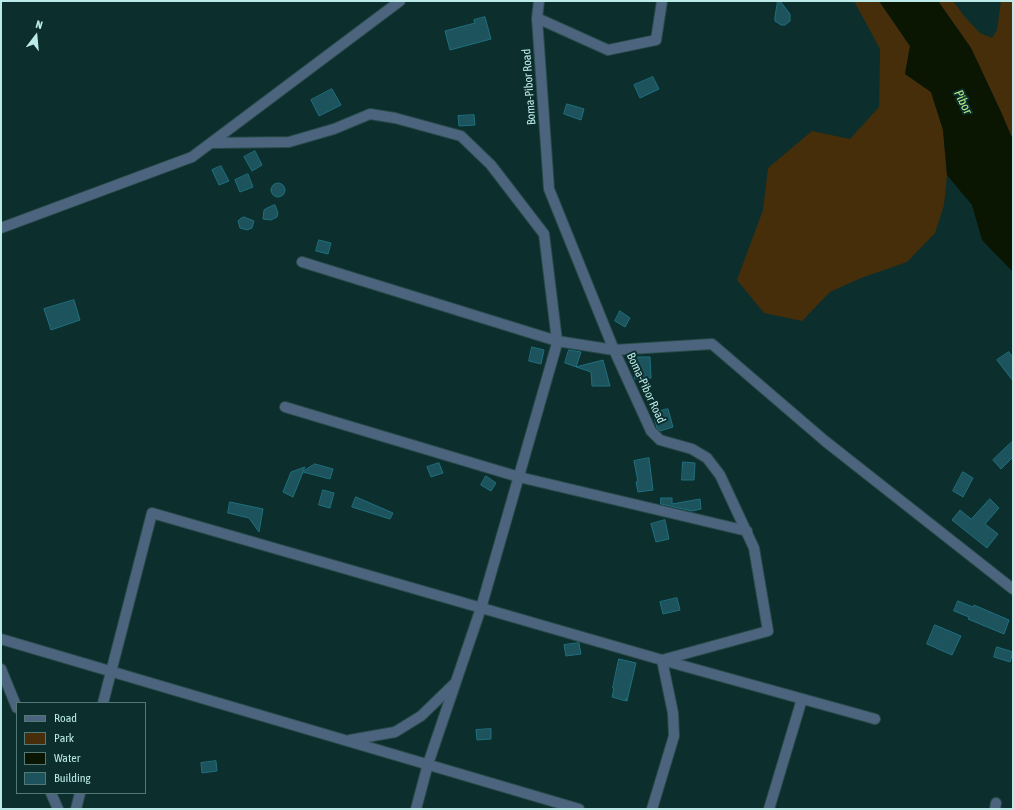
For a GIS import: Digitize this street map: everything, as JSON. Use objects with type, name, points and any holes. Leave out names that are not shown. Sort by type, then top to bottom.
[{"type":"street","points":[[1,228],[192,157],[400,1]]},
{"type":"street","name":"Boma-Pibor Road","points":[[538,1],[537,18],[550,189],[614,350],[651,431],[660,440],[692,449],[707,458],[720,474],[754,548],[768,631],[662,660]]},
{"type":"street","points":[[537,18],[608,50],[656,40],[662,1]]},
{"type":"street","points":[[211,143],[289,142],[334,129],[370,114],[395,118],[461,136],[491,165],[544,234],[557,341],[481,608],[428,764],[416,809]]},
{"type":"street","points":[[302,262],[557,341],[614,350],[712,344],[825,441],[1013,588]]},
{"type":"street","points":[[285,407],[519,477],[747,531]]},
{"type":"street","points":[[103,702],[152,513],[662,660],[875,719]]},
{"type":"street","points":[[1,639],[579,809]]},
{"type":"street","points":[[652,809],[674,736],[673,713],[662,660]]},
{"type":"street","points":[[1,669],[16,706]]},
{"type":"street","points":[[348,741],[395,732],[421,716],[456,681]]},
{"type":"street","points":[[769,809],[802,699]]},
{"type":"street","points":[[51,794],[58,809]]},
{"type":"street","points":[[76,809],[80,794]]},
{"type":"green space","points":[[854,1],[879,1],[910,46],[905,74],[931,92],[943,130],[947,175],[944,205],[935,233],[907,262],[861,278],[830,292],[802,321],[764,313],[737,280],[763,210],[768,168],[812,131],[850,139],[879,107],[880,49]]},
{"type":"green space","points":[[938,1],[953,1],[964,16],[980,33],[992,38],[997,30],[1001,1],[1013,1],[1013,140],[971,48]]},
{"type":"water","name":"Pibor","points":[[879,1],[938,1],[971,48],[1013,140],[1013,272],[982,240],[972,205],[947,175],[943,130],[931,92],[905,74],[910,46]]},
{"type":"building","points":[[778,1],[780,1],[790,14],[790,21],[785,25],[781,25],[775,21]]},
{"type":"building","points":[[485,17],[491,39],[450,50],[445,31],[475,23],[474,20]]},
{"type":"building","points":[[653,77],[659,89],[640,98],[634,85]]},
{"type":"building","points":[[332,89],[341,105],[319,116],[311,100]]},
{"type":"building","points":[[567,104],[584,109],[581,120],[564,114]]},
{"type":"building","points":[[474,115],[475,125],[459,126],[458,116]]},
{"type":"building","points":[[255,151],[262,165],[252,171],[244,157]]},
{"type":"building","points":[[221,166],[229,181],[219,185],[212,170]]},
{"type":"building","points":[[248,174],[253,187],[240,192],[235,180]]},
{"type":"building","points":[[275,183],[281,183],[285,187],[285,193],[281,197],[275,197],[271,193],[271,187]]},
{"type":"building","points":[[275,205],[278,213],[277,217],[271,220],[263,219],[264,210]]},
{"type":"building","points":[[244,217],[254,221],[252,228],[247,230],[240,228],[238,221]]},
{"type":"building","points":[[319,240],[331,243],[328,254],[316,251]]},
{"type":"building","points":[[74,300],[80,320],[51,330],[44,309]]},
{"type":"building","points":[[620,311],[630,318],[625,327],[615,321]]},
{"type":"building","points":[[532,347],[544,350],[541,364],[529,361]]},
{"type":"building","points":[[569,350],[581,352],[576,367],[565,363]]},
{"type":"building","points":[[1009,352],[1013,358],[1013,381],[997,360]]},
{"type":"building","points":[[635,357],[650,357],[651,378],[635,379]]},
{"type":"building","points":[[603,360],[610,386],[592,386],[591,372],[576,367]]},
{"type":"building","points":[[668,409],[673,427],[660,431],[657,428],[653,413]]},
{"type":"building","points":[[1013,441],[1013,457],[1001,469],[993,460]]},
{"type":"building","points":[[649,458],[653,490],[638,492],[636,482],[638,482],[634,461]]},
{"type":"building","points":[[683,462],[695,463],[694,480],[682,480]]},
{"type":"building","points":[[439,463],[443,473],[431,477],[427,467]]},
{"type":"building","points":[[315,464],[333,469],[330,479],[303,472],[293,497],[283,492],[291,472],[305,467],[303,471]]},
{"type":"building","points":[[963,472],[973,478],[963,497],[953,491]]},
{"type":"building","points":[[486,476],[496,483],[491,491],[481,485]]},
{"type":"building","points":[[323,490],[334,493],[330,508],[319,505]]},
{"type":"building","points":[[356,497],[393,513],[390,519],[352,507]]},
{"type":"building","points":[[661,498],[672,498],[672,504],[700,499],[701,509],[692,511],[661,504]]},
{"type":"building","points":[[990,499],[999,508],[985,524],[998,534],[987,548],[952,520],[960,510],[971,519]]},
{"type":"building","points":[[230,502],[263,509],[259,532],[249,518],[228,513]]},
{"type":"building","points":[[665,520],[669,539],[656,542],[651,524]]},
{"type":"building","points":[[677,598],[680,610],[663,614],[660,602]]},
{"type":"building","points":[[958,601],[973,607],[974,605],[1009,620],[1004,634],[968,619],[969,617],[954,611]]},
{"type":"building","points":[[935,625],[961,636],[952,655],[927,644]]},
{"type":"building","points":[[579,643],[581,654],[566,656],[564,645]]},
{"type":"building","points":[[997,647],[1013,652],[1010,662],[994,657]]},
{"type":"building","points":[[619,659],[636,663],[627,701],[626,698],[626,701],[612,697]]},
{"type":"building","points":[[491,729],[491,739],[477,740],[476,730]]},
{"type":"building","points":[[216,761],[217,771],[202,773],[201,763]]}]
